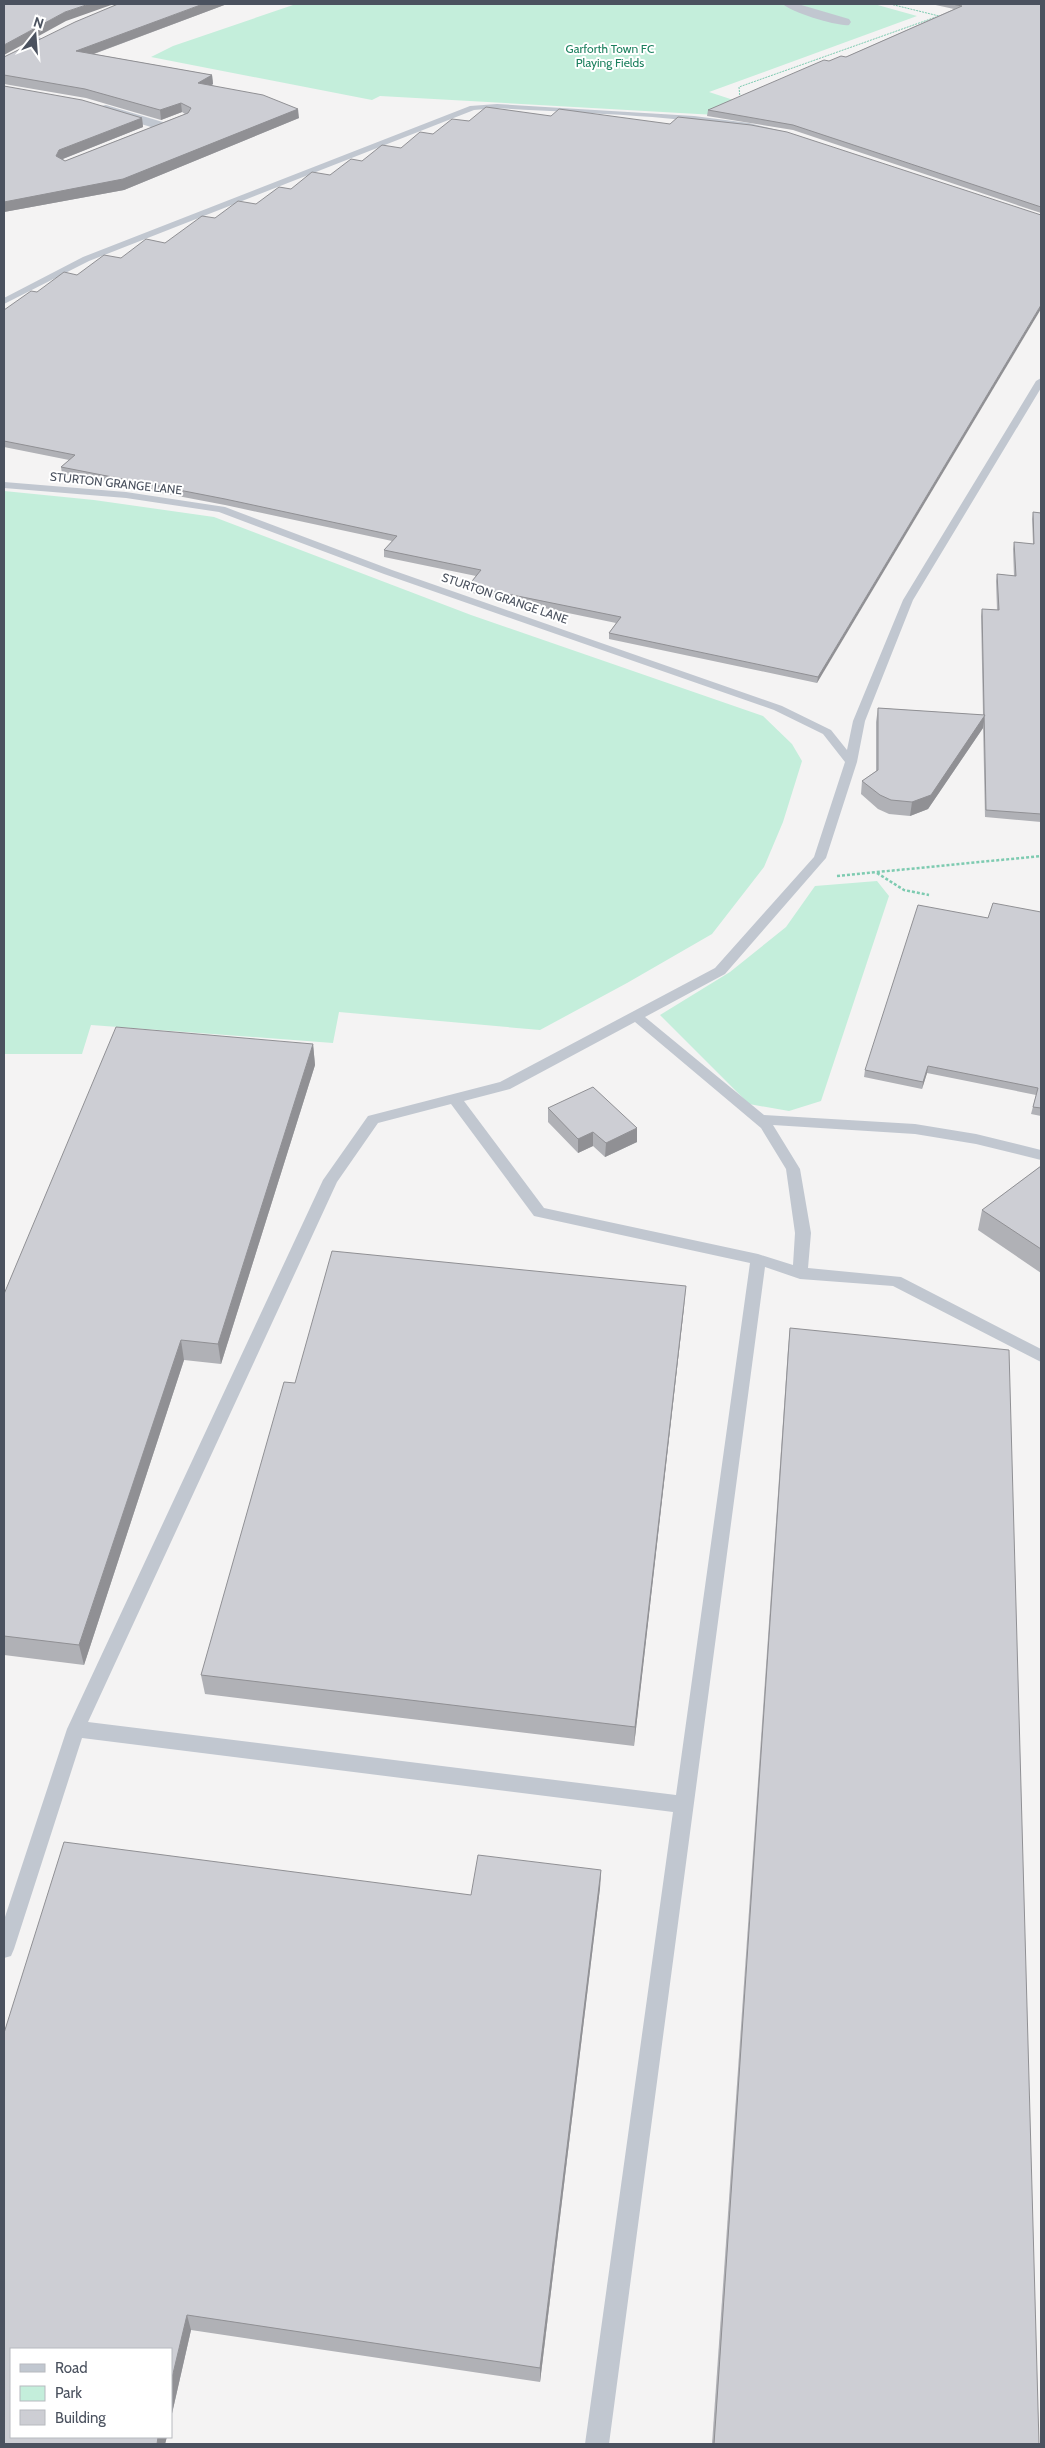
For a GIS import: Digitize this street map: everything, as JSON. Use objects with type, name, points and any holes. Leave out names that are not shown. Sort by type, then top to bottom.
[{"type":"street","points":[[789,4],[799,9],[845,22]]},
{"type":"street","points":[[4,36],[43,39],[18,54]]},
{"type":"street","points":[[95,106],[161,126]]},
{"type":"street","points":[[144,133],[176,120]]},
{"type":"lane","points":[[4,301],[95,256],[473,108],[507,107],[694,118],[749,125],[799,137]]},
{"type":"lane","points":[[4,1949],[76,1729],[330,1180],[373,1119],[505,1086],[720,971],[801,880],[820,858],[851,762],[859,721],[908,600],[1041,381]]},
{"type":"lane","name":"STURTON GRANGE LANE","points":[[4,486],[126,495],[221,509],[388,572],[778,708],[827,732],[851,762]]},
{"type":"lane","points":[[636,1016],[766,1125],[793,1169],[803,1233],[800,1272]]},
{"type":"lane","points":[[455,1099],[539,1212],[758,1259],[800,1272],[896,1281],[1041,1356]]},
{"type":"lane","points":[[760,1120],[861,1125],[936,1132],[983,1140],[1041,1155]]},
{"type":"lane","points":[[597,2444],[758,1259]]},
{"type":"lane","points":[[76,1729],[684,1805]]},
{"type":"path","points":[[890,4],[939,16]]},
{"type":"path","points":[[748,101],[739,98],[739,87],[946,15]]},
{"type":"path","points":[[801,880],[1041,856]]},
{"type":"path","points":[[876,872],[904,890],[929,896]]},
{"type":"green space","name":"Garforth Town FC Playing Fields","points":[[296,4],[874,4],[917,16],[709,92],[1041,201],[751,117],[380,96],[372,100],[151,57],[173,46]]},
{"type":"green space","points":[[4,491],[94,500],[214,517],[471,615],[763,716],[792,744],[802,761],[783,822],[764,867],[712,934],[540,1030],[339,1012],[333,1043],[91,1025],[82,1054],[4,1054]]},
{"type":"green space","points":[[877,881],[889,896],[821,1101],[789,1111],[749,1104],[660,1015],[730,972],[786,927],[815,886]]},
{"type":"building","points":[[4,4],[89,4],[65,12],[4,45]]},
{"type":"building","points":[[118,4],[203,4],[76,51],[212,75],[198,83],[263,95],[298,109],[123,179],[4,202],[4,86],[82,100],[142,118],[59,150],[56,156],[65,161],[188,113],[191,108],[181,103],[160,110],[85,89],[4,75],[4,57],[75,22]]},
{"type":"building","points":[[952,4],[1041,4],[1041,207],[793,125],[708,110],[824,60],[829,61],[841,56],[846,57],[962,6]]},
{"type":"building","points":[[486,107],[551,116],[559,109],[670,124],[678,117],[751,125],[787,132],[1041,215],[1041,305],[818,677],[609,633],[621,617],[468,586],[481,570],[384,550],[397,536],[225,499],[61,467],[75,455],[4,441],[4,310],[31,291],[37,292],[64,272],[77,275],[104,255],[121,258],[146,239],[165,243],[202,216],[215,218],[238,201],[256,204],[279,187],[291,189],[312,172],[330,175],[351,159],[362,161],[382,145],[401,148],[420,132],[433,134],[452,119],[469,121]]},
{"type":"building","points":[[1033,512],[1041,513],[1041,814],[986,810],[982,609],[999,610],[997,574],[1016,576],[1014,542],[1034,544]]},
{"type":"building","points":[[878,708],[985,715],[931,795],[912,802],[891,800],[880,795],[862,781],[878,770]]},
{"type":"building","points":[[993,903],[1041,912],[1041,1108],[1033,1107],[1038,1088],[928,1066],[923,1082],[865,1070],[918,905],[988,918]]},
{"type":"building","points":[[116,1027],[313,1044],[218,1344],[181,1340],[79,1645],[4,1636],[4,1294]]},
{"type":"building","points":[[593,1087],[637,1128],[606,1143],[593,1132],[578,1139],[548,1108]]},
{"type":"building","points":[[1041,1166],[1041,1249],[982,1210]]},
{"type":"building","points":[[332,1251],[686,1286],[635,1727],[201,1675],[284,1382],[295,1383]]},
{"type":"building","points":[[790,1328],[1009,1350],[1039,2444],[714,2444]]},
{"type":"building","points":[[64,1842],[471,1895],[478,1855],[601,1870],[540,2368],[187,2315],[172,2378],[172,2348],[10,2348],[10,2438],[158,2438],[157,2444],[4,2444],[4,2033]]}]
